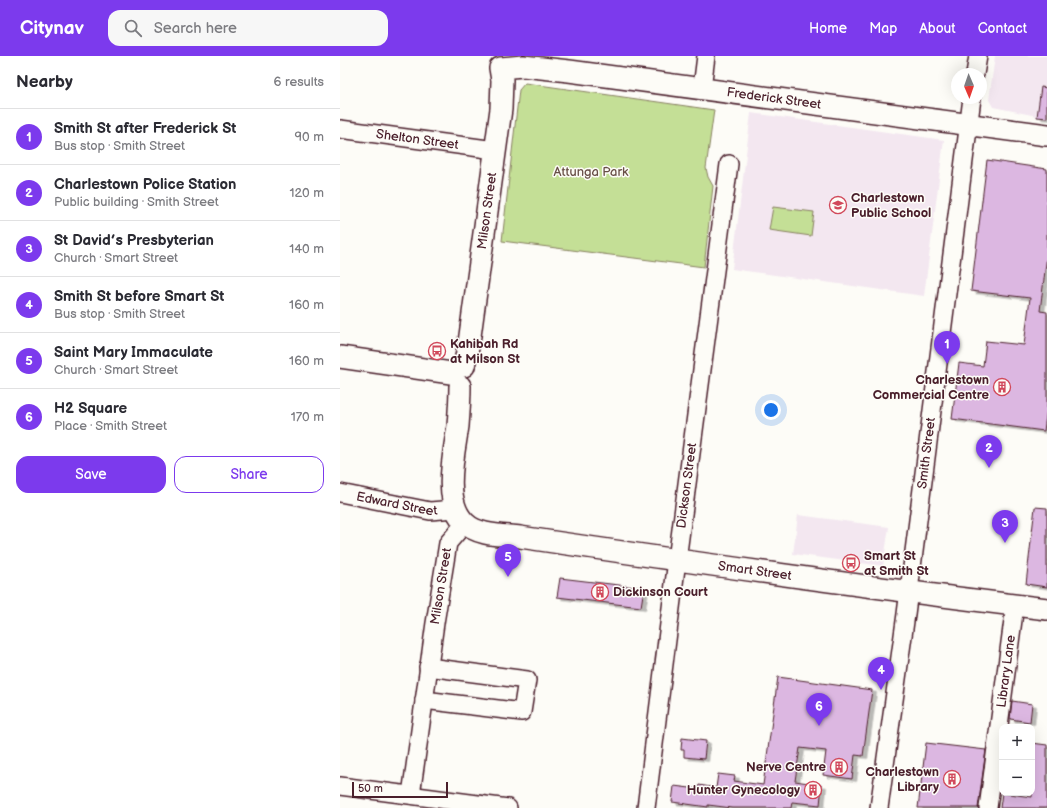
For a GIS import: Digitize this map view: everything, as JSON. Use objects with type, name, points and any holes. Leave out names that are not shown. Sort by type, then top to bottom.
[{"type":"main road","name":"Frederick Street","points":[[497,62],[515,66],[532,66],[702,88],[1047,135]]},
{"type":"main road","name":"Milson Street","points":[[460,516],[451,491],[452,469],[458,424],[458,375],[469,343],[496,150],[501,109],[502,80],[497,62]]},
{"type":"main road","points":[[340,357],[458,375]]},
{"type":"main road","name":"Smart Street","points":[[460,516],[477,530],[495,534],[909,592],[1047,609]]},
{"type":"street","points":[[702,88],[706,56]]},
{"type":"street","points":[[976,68],[978,56]]},
{"type":"street","name":"Smith Street","points":[[879,808],[909,592],[971,104]]},
{"type":"street","name":"Shelton Street","points":[[340,129],[496,150]]},
{"type":"street","name":"Dickson Street","points":[[646,808],[729,164]]},
{"type":"street","name":"Edward Street","points":[[340,493],[460,516]]},
{"type":"street","name":"Milson Street","points":[[411,795],[434,623],[448,543],[460,516]]},
{"type":"street","name":"Library Lane","points":[[988,808],[1015,605]]},
{"type":"street","points":[[424,700],[522,712],[527,680],[428,667]]},
{"type":"street","points":[[340,786],[508,808]]},
{"type":"shaded area","points":[[995,56],[1047,56],[1047,118],[993,107],[989,100]]},
{"type":"shaded area","name":"Charlestown Public School","points":[[751,113],[944,140],[924,296],[732,269]]},
{"type":"shaded area","points":[[798,515],[889,527],[883,566],[793,554]]},
{"type":"green space","name":"Attunga Park","points":[[525,83],[714,110],[706,168],[708,177],[713,186],[704,267],[502,241],[519,90]]},
{"type":"green space","points":[[773,207],[814,212],[811,236],[769,230]]},
{"type":"building","points":[[1041,87],[1047,88],[1047,118],[1037,117]]},
{"type":"building","points":[[987,160],[1047,169],[1047,255],[1040,311],[1047,312],[1047,408],[1044,431],[952,419],[959,363],[983,366],[986,341],[1024,345],[1030,298],[971,291]]},
{"type":"building","points":[[1035,507],[1047,508],[1047,587],[1026,584]]},
{"type":"building","name":"Dickinson Court","points":[[560,578],[644,588],[641,607],[557,597]]},
{"type":"building","points":[[778,677],[872,690],[863,756],[855,755],[852,779],[823,775],[826,751],[800,748],[795,781],[822,785],[820,805],[792,802],[791,808],[732,808],[708,805],[708,807],[672,802],[674,786],[698,789],[699,785],[716,788],[718,774],[735,776],[734,781],[763,785]]},
{"type":"building","points":[[1012,701],[1032,704],[1030,722],[1010,719]]},
{"type":"building","points":[[682,738],[706,741],[704,759],[684,757],[684,750],[681,750]]},
{"type":"building","name":"Charlestown Library","points":[[926,743],[986,750],[978,808],[918,808]]},
{"type":"building","points":[[1035,743],[1047,745],[1047,808],[1000,808],[1002,796],[1035,796]]},
{"type":"place","name":"Charlestown Public School","points":[[838,205]]},
{"type":"place","name":"Kahibah Rd at Milson St","points":[[437,351]]},
{"type":"place","name":"Smith St after Frederick St","points":[[947,364]]},
{"type":"place","name":"Charlestown Commercial Centre","points":[[1002,387]]},
{"type":"place","name":"Charlestown Police Station","points":[[989,468]]},
{"type":"place","name":"St David’s Presbyterian","points":[[1005,543]]},
{"type":"place","name":"Smart St at Smith St","points":[[851,563]]},
{"type":"place","name":"Saint Mary Immaculate","points":[[508,577]]},
{"type":"place","name":"Dickinson Court","points":[[600,592]]},
{"type":"place","name":"Smith St before Smart St","points":[[881,690]]},
{"type":"place","name":"H2 Square","points":[[819,726]]},
{"type":"place","name":"Nerve Centre","points":[[839,767]]},
{"type":"place","name":"Charlestown Library","points":[[952,779]]},
{"type":"place","name":"Hunter Gynecology","points":[[813,790]]}]
